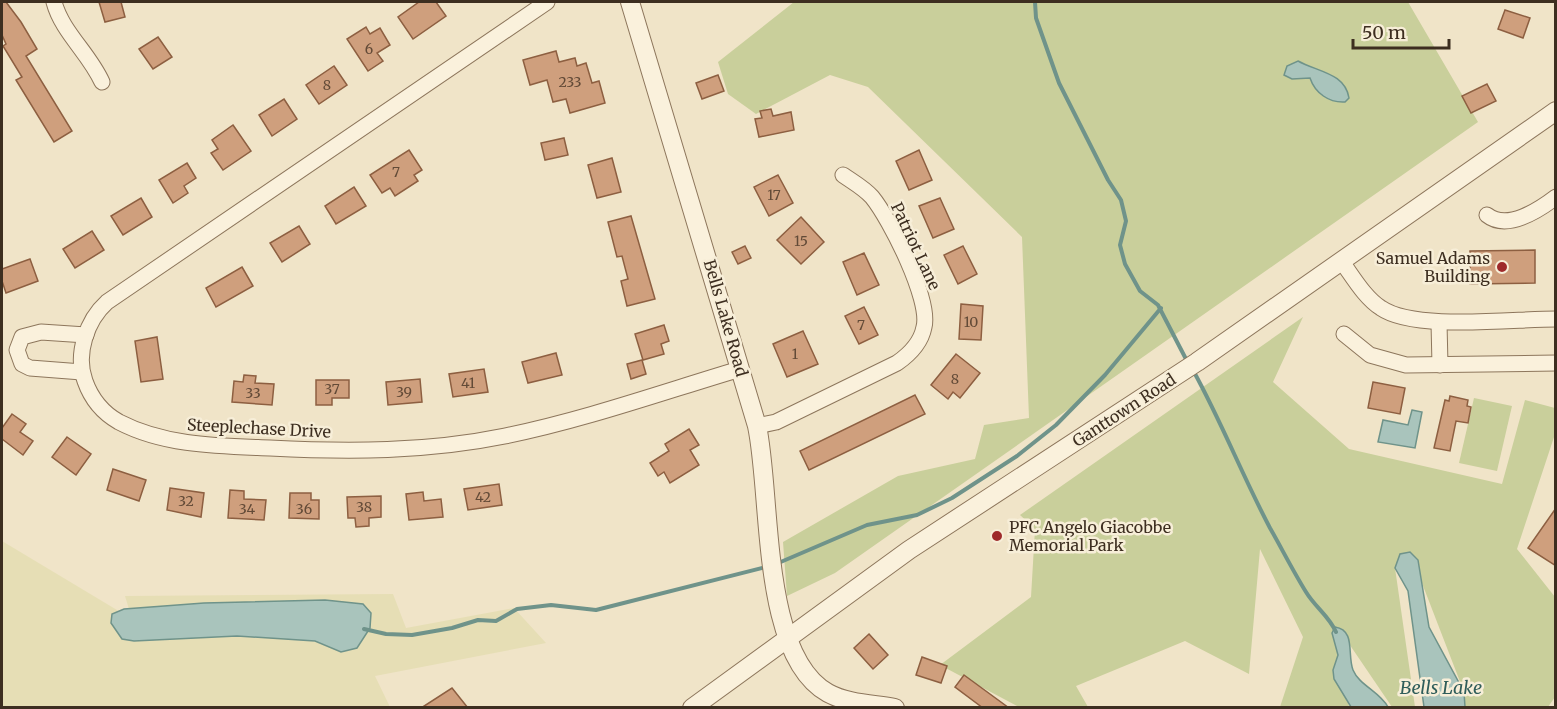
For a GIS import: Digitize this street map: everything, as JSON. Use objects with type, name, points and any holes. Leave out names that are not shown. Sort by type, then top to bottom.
[{"type":"street","points":[[86,334],[34,332],[22,338],[17,350],[22,364],[30,368],[82,372],[86,334],[97,312],[113,296],[547,2]]},
{"type":"street","name":"Bells Lake Road","points":[[630,2],[757,426],[764,466],[774,576],[787,641],[798,662],[814,682],[828,693],[855,702],[896,708]]},
{"type":"street","points":[[55,4],[102,82]]},
{"type":"street","name":"Ganttown Road","points":[[692,708],[909,550],[1190,367],[1556,111]]},
{"type":"street","name":"Patriot Lane","points":[[757,426],[776,422],[897,363],[913,350],[924,327],[921,293],[879,207],[862,187],[843,175]]},
{"type":"street","points":[[1487,215],[1500,221],[1515,219],[1538,210],[1556,197]]},
{"type":"street","points":[[1342,262],[1378,307],[1394,316],[1438,323],[1556,319]]},
{"type":"street","points":[[1438,323],[1440,365]]},
{"type":"street","points":[[1344,334],[1370,355],[1393,363],[1440,365],[1556,363]]},
{"type":"street","name":"Steeplechase Drive","points":[[82,372],[95,401],[106,412],[118,421],[150,434],[218,446],[363,451],[419,448],[505,436],[577,418],[740,369]]},
{"type":"shaded area","points":[[2,541],[132,619],[125,596],[393,594],[406,628],[514,608],[546,643],[375,676],[390,707],[2,707]]},
{"type":"green space","points":[[794,2],[1408,2],[1478,122],[835,573],[787,596],[783,542],[898,476],[975,459],[984,425],[1029,418],[1022,237],[868,87],[830,75],[756,114],[728,94],[718,62]]},
{"type":"green space","points":[[1303,317],[1273,382],[1349,449],[1502,484],[1525,400],[1555,408],[1555,434],[1517,549],[1555,597],[1555,697],[1548,707],[1465,707],[1464,692],[1410,552],[1395,568],[1415,707],[1392,707],[1339,629],[1349,707],[1280,707],[1303,637],[1260,549],[1249,674],[1185,641],[1076,686],[1088,707],[1021,708],[940,665],[1031,597],[1035,529],[1020,515]]},
{"type":"green space","points":[[1474,398],[1512,406],[1497,471],[1459,463]]},
{"type":"water","points":[[1298,61],[1336,78],[1342,83],[1349,98],[1345,102],[1333,101],[1323,96],[1315,88],[1310,78],[1292,79],[1284,75],[1287,66]]},
{"type":"water","points":[[1412,410],[1422,412],[1415,448],[1378,442],[1383,420],[1408,425]]},
{"type":"water","name":"Bells Lake","points":[[1410,552],[1418,560],[1429,627],[1464,692],[1465,707],[1424,707],[1408,591],[1395,568],[1400,554]]},
{"type":"water","points":[[325,600],[363,604],[371,613],[370,628],[357,648],[341,652],[315,641],[237,636],[134,641],[122,639],[111,623],[112,614],[124,609],[204,603]]},
{"type":"water","name":"Bells Lake","points":[[1335,627],[1346,633],[1350,644],[1351,664],[1356,675],[1388,707],[1351,707],[1334,679],[1333,670],[1338,655],[1332,633]]},
{"type":"building","points":[[2,2],[6,2],[21,22],[37,49],[26,56],[72,131],[54,142],[16,80],[22,77],[3,46],[6,44],[2,35]]},
{"type":"building","points":[[99,2],[121,2],[125,17],[105,22]]},
{"type":"building","points":[[419,2],[436,2],[446,16],[413,39],[398,17]]},
{"type":"building","points":[[1505,10],[1530,18],[1523,38],[1498,29]]},
{"type":"building","points":[[366,27],[370,34],[380,28],[390,45],[377,53],[383,61],[368,71],[347,39]]},
{"type":"building","points":[[158,37],[172,57],[153,69],[139,49]]},
{"type":"building","points":[[556,51],[559,62],[575,58],[577,66],[586,63],[592,83],[599,81],[605,103],[570,113],[566,99],[553,102],[547,80],[530,85],[523,60]]},
{"type":"building","points":[[334,66],[347,85],[319,104],[306,85]]},
{"type":"building","points":[[718,75],[724,91],[702,99],[696,83]]},
{"type":"building","points":[[1487,84],[1496,101],[1471,113],[1462,96]]},
{"type":"building","points":[[284,99],[297,119],[272,136],[259,115]]},
{"type":"building","points":[[771,109],[773,116],[791,112],[794,130],[759,137],[755,119],[762,118],[760,111]]},
{"type":"building","points":[[233,125],[251,151],[223,170],[211,153],[218,149],[212,140]]},
{"type":"building","points":[[564,138],[568,155],[545,160],[541,143]]},
{"type":"building","points":[[409,150],[422,170],[414,175],[418,181],[395,196],[390,188],[382,193],[370,175]]},
{"type":"building","points":[[919,150],[932,180],[909,190],[896,161]]},
{"type":"building","points":[[612,158],[621,192],[597,198],[588,165]]},
{"type":"building","points":[[187,163],[196,178],[184,186],[188,193],[173,203],[159,180]]},
{"type":"building","points":[[778,175],[793,203],[769,216],[754,187]]},
{"type":"building","points":[[354,187],[366,206],[336,224],[325,206]]},
{"type":"building","points":[[141,198],[152,217],[123,235],[111,216]]},
{"type":"building","points":[[940,198],[954,229],[933,238],[919,206]]},
{"type":"building","points":[[631,216],[655,299],[627,306],[621,281],[628,279],[622,256],[617,257],[608,222]]},
{"type":"building","points":[[801,217],[824,242],[801,264],[777,240]]},
{"type":"building","points":[[299,226],[310,244],[282,262],[270,243]]},
{"type":"building","points":[[92,231],[104,250],[75,268],[63,249]]},
{"type":"building","points":[[745,246],[751,258],[738,264],[732,252]]},
{"type":"building","points":[[963,246],[977,274],[958,284],[944,255]]},
{"type":"building","name":"Samuel Adams Building","points":[[1535,250],[1535,283],[1470,284],[1470,251]]},
{"type":"building","points":[[864,253],[879,285],[857,295],[843,262]]},
{"type":"building","points":[[30,259],[38,281],[6,293],[2,281],[2,269]]},
{"type":"building","points":[[242,267],[253,286],[216,307],[206,288]]},
{"type":"building","points":[[961,304],[983,306],[981,340],[959,339]]},
{"type":"building","points":[[864,307],[878,335],[859,344],[845,316]]},
{"type":"building","points":[[664,325],[669,341],[661,344],[664,354],[643,360],[635,334]]},
{"type":"building","points":[[803,331],[818,364],[787,377],[773,344]]},
{"type":"building","points":[[157,337],[163,379],[141,382],[135,341]]},
{"type":"building","points":[[556,353],[562,375],[528,383],[522,362]]},
{"type":"building","points":[[956,354],[980,373],[960,398],[953,392],[948,399],[931,385]]},
{"type":"building","points":[[642,360],[646,374],[631,379],[627,364]]},
{"type":"building","points":[[484,369],[488,392],[453,397],[449,374]]},
{"type":"building","points":[[244,375],[256,376],[255,383],[274,384],[272,405],[232,402],[234,381],[243,382]]},
{"type":"building","points":[[420,379],[422,402],[388,405],[386,382]]},
{"type":"building","points":[[316,380],[349,380],[349,398],[332,398],[332,405],[316,405]]},
{"type":"building","points":[[1373,382],[1405,388],[1400,414],[1368,408]]},
{"type":"building","points":[[915,395],[925,414],[809,470],[800,451]]},
{"type":"building","points":[[1450,396],[1468,400],[1467,406],[1471,407],[1468,423],[1456,421],[1450,451],[1434,448],[1445,400],[1449,401]]},
{"type":"building","points":[[12,414],[26,424],[20,432],[33,441],[23,455],[2,439],[2,428]]},
{"type":"building","points":[[689,429],[699,445],[690,450],[699,465],[670,483],[664,472],[658,476],[650,463],[669,451],[665,444]]},
{"type":"building","points":[[67,437],[91,454],[76,475],[52,457]]},
{"type":"building","points":[[113,469],[146,480],[139,501],[107,490]]},
{"type":"building","points":[[499,484],[502,505],[468,510],[464,489]]},
{"type":"building","points":[[170,488],[204,493],[201,517],[167,510]]},
{"type":"building","points":[[230,490],[244,491],[244,499],[266,500],[264,520],[228,518]]},
{"type":"building","points":[[423,492],[424,501],[441,499],[443,517],[409,520],[406,494]]},
{"type":"building","points":[[290,493],[311,493],[311,500],[319,500],[319,519],[289,518]]},
{"type":"building","points":[[381,496],[381,517],[369,518],[369,526],[356,527],[355,518],[348,518],[347,497]]},
{"type":"building","points":[[1556,508],[1556,566],[1528,548]]},
{"type":"building","points":[[869,634],[888,655],[873,669],[854,648]]},
{"type":"building","points":[[922,657],[947,666],[941,683],[916,675]]},
{"type":"building","points":[[964,675],[1009,708],[983,708],[955,687]]},
{"type":"building","points":[[452,688],[468,708],[421,708]]},
{"type":"waterway","points":[[1035,2],[1036,18],[1059,83],[1108,180],[1121,200],[1126,221],[1120,245],[1125,264],[1140,291],[1158,305],[1188,363]]},
{"type":"waterway","points":[[776,564],[867,525],[917,515],[952,498],[1017,456],[1056,425],[1105,375],[1161,308]]},
{"type":"waterway","points":[[1194,372],[1270,528],[1306,592],[1336,632]]},
{"type":"waterway","points":[[364,629],[386,634],[412,635],[452,628],[478,620],[496,621],[517,609],[551,605],[596,610],[766,567]]},
{"type":"place","name":"Samuel Adams Building","points":[[1502,267]]},
{"type":"place","name":"PFC Angelo Giacobbe Memorial Park","points":[[997,536]]}]
